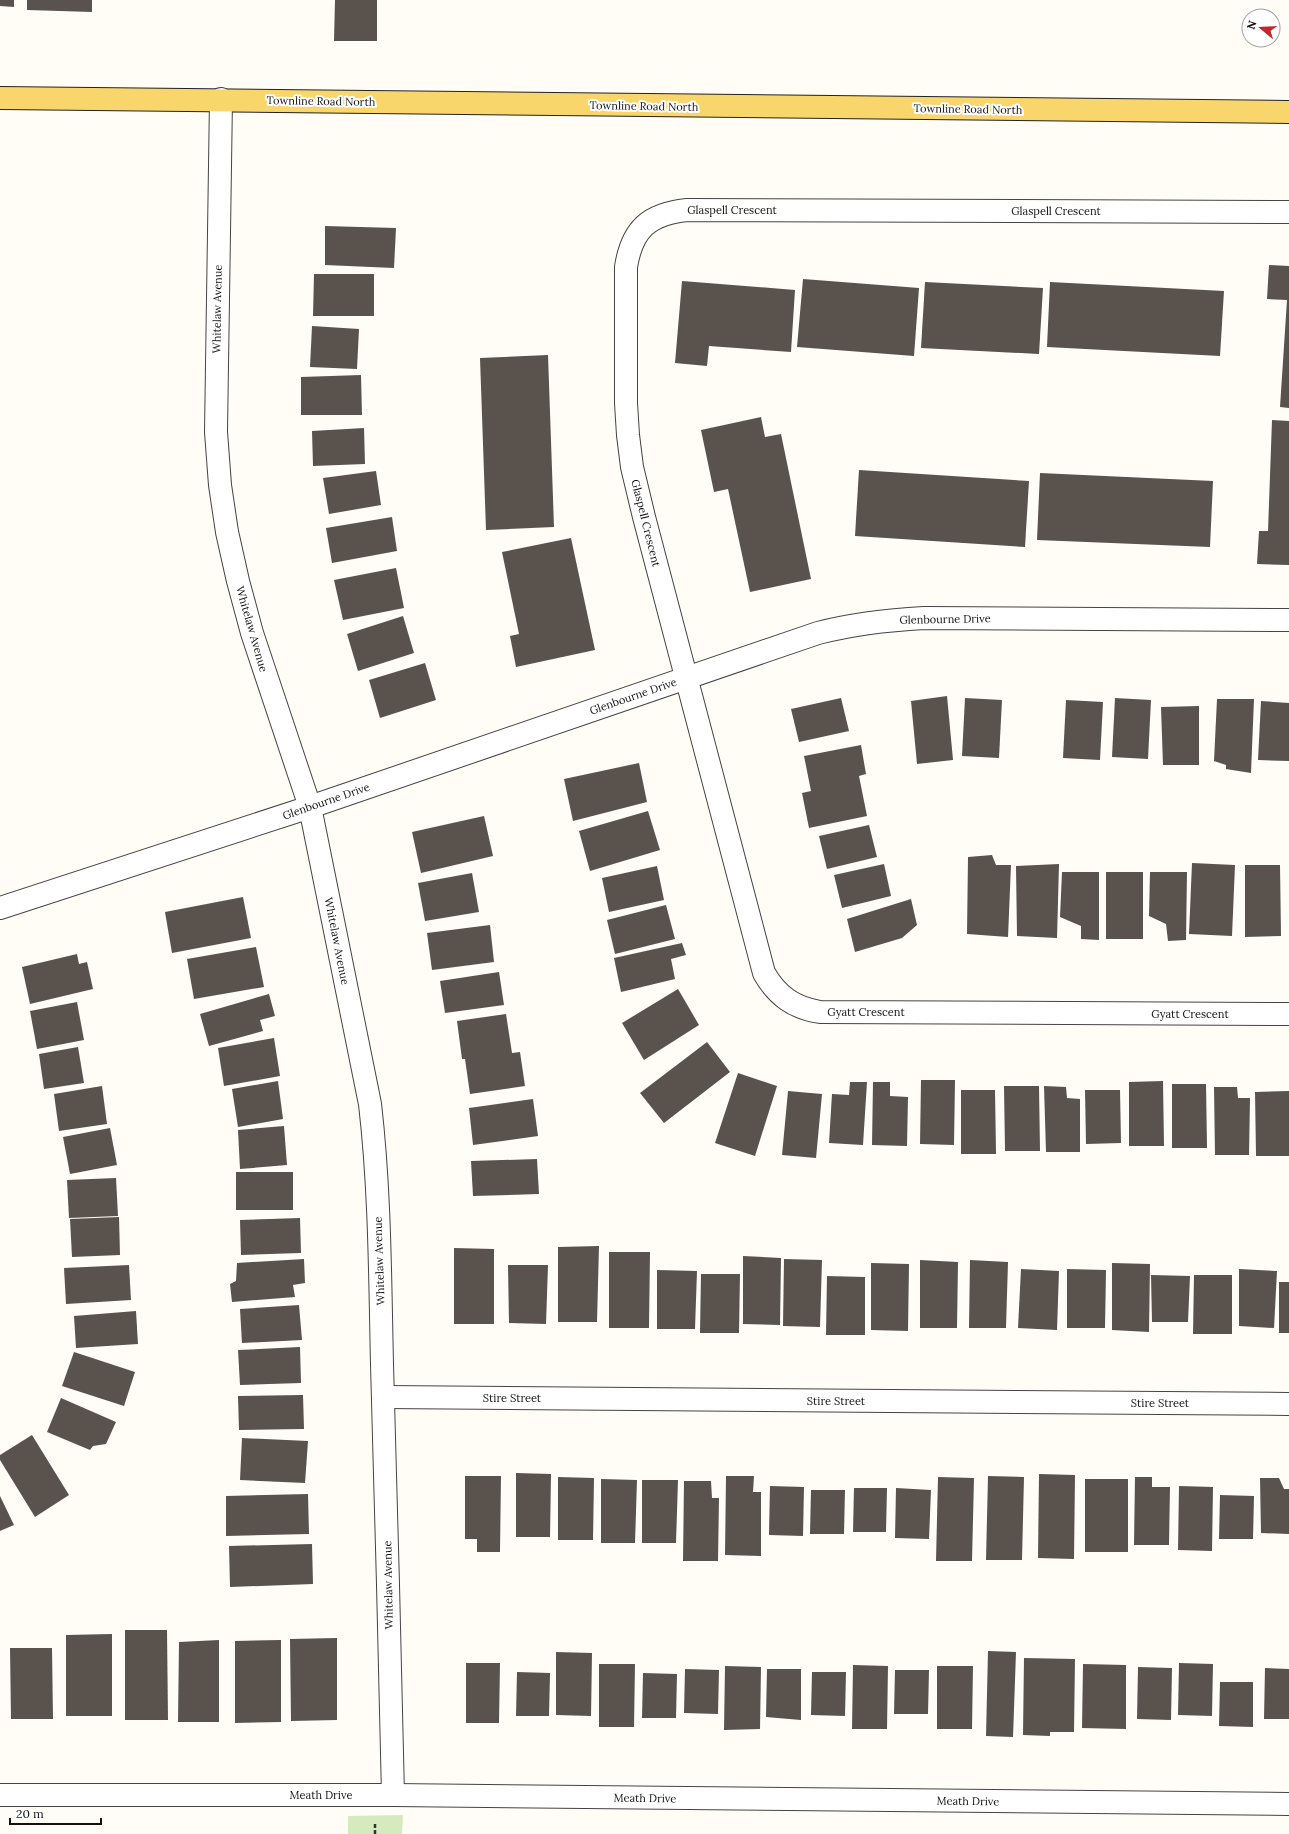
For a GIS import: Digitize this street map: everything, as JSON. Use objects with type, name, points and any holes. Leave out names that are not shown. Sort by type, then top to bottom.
[{"type":"main road","name":"Townline Road North","points":[[0,98],[221,99],[499,104],[1289,112]]},
{"type":"street","name":"Whitelaw Avenue","points":[[221,99],[215,384],[216,432],[220,485],[227,532],[252,633],[310,807],[370,1104],[377,1189],[393,1795]]},
{"type":"street","name":"Glaspell Crescent","points":[[686,678],[632,467],[628,435],[626,403],[626,267],[628,251],[634,238],[644,225],[657,216],[687,210],[1289,212]]},
{"type":"street","name":"Glenbourne Drive","points":[[0,908],[310,807],[818,633],[842,627],[895,620],[1289,620]]},
{"type":"street","name":"Gyatt Crescent","points":[[686,678],[764,973],[770,984],[786,1000],[807,1010],[820,1012],[1289,1014]]},
{"type":"street","name":"Stire Street","points":[[383,1397],[1289,1404]]},
{"type":"street","name":"Meath Drive","points":[[0,1795],[393,1795],[1289,1804]]},
{"type":"green space","points":[[403,1815],[402,1834],[348,1834],[348,1816]]},
{"type":"building","points":[[0,0],[14,0],[14,7],[0,6]]},
{"type":"building","points":[[27,0],[92,0],[92,12],[27,10]]},
{"type":"building","points":[[335,0],[377,0],[377,41],[334,41]]},
{"type":"building","points":[[325,226],[396,228],[394,268],[325,265]]},
{"type":"building","points":[[1269,265],[1289,266],[1289,408],[1280,407],[1287,300],[1267,299]]},
{"type":"building","points":[[314,274],[374,274],[374,316],[313,316]]},
{"type":"building","points":[[803,279],[919,288],[914,356],[797,347]]},
{"type":"building","points":[[682,281],[795,290],[791,352],[709,346],[707,366],[675,363]]},
{"type":"building","points":[[925,282],[1043,288],[1039,354],[921,348]]},
{"type":"building","points":[[1050,282],[1224,291],[1220,356],[1047,347]]},
{"type":"building","points":[[312,326],[359,329],[357,369],[310,367]]},
{"type":"building","points":[[548,355],[554,527],[486,530],[480,358]]},
{"type":"building","points":[[361,375],[362,415],[301,415],[301,377]]},
{"type":"building","points":[[761,417],[765,437],[781,434],[811,579],[750,592],[728,489],[714,492],[701,430]]},
{"type":"building","points":[[1272,420],[1289,421],[1289,565],[1257,564],[1259,531],[1268,531]]},
{"type":"building","points":[[364,428],[365,464],[313,466],[312,431]]},
{"type":"building","points":[[859,470],[1029,481],[1025,547],[855,536]]},
{"type":"building","points":[[376,471],[381,505],[329,514],[323,478]]},
{"type":"building","points":[[1040,473],[1213,481],[1210,547],[1037,540]]},
{"type":"building","points":[[392,517],[397,551],[332,563],[326,528]]},
{"type":"building","points":[[571,538],[595,650],[516,667],[510,636],[519,634],[502,552]]},
{"type":"building","points":[[396,568],[404,608],[343,620],[334,580]]},
{"type":"building","points":[[403,616],[414,653],[358,671],[347,634]]},
{"type":"building","points":[[425,663],[436,700],[380,718],[369,680]]},
{"type":"building","points":[[947,696],[953,760],[917,764],[911,701]]},
{"type":"building","points":[[841,698],[849,731],[799,742],[791,709]]},
{"type":"building","points":[[965,698],[1002,700],[999,758],[962,756]]},
{"type":"building","points":[[1115,698],[1151,700],[1148,759],[1112,757]]},
{"type":"building","points":[[1217,699],[1254,699],[1251,773],[1226,769],[1226,765],[1214,761]]},
{"type":"building","points":[[1066,700],[1103,702],[1100,760],[1063,758]]},
{"type":"building","points":[[1261,701],[1289,703],[1289,761],[1258,760]]},
{"type":"building","points":[[1199,706],[1199,765],[1163,765],[1161,707]]},
{"type":"building","points":[[861,745],[866,774],[859,776],[867,816],[809,828],[802,793],[811,791],[804,756]]},
{"type":"building","points":[[639,763],[647,802],[573,821],[564,779]]},
{"type":"building","points":[[648,811],[660,850],[590,871],[579,831]]},
{"type":"building","points":[[484,816],[493,856],[421,873],[412,832]]},
{"type":"building","points":[[869,825],[877,857],[827,869],[819,836]]},
{"type":"building","points":[[992,855],[996,865],[1011,865],[1008,937],[967,934],[968,857]]},
{"type":"building","points":[[1192,863],[1235,865],[1232,936],[1189,934]]},
{"type":"building","points":[[884,864],[891,896],[842,908],[834,875]]},
{"type":"building","points":[[1059,864],[1057,938],[1017,936],[1016,866]]},
{"type":"building","points":[[1245,865],[1280,865],[1281,936],[1245,937]]},
{"type":"building","points":[[657,866],[664,900],[609,912],[602,878]]},
{"type":"building","points":[[1062,872],[1099,872],[1099,940],[1081,939],[1081,926],[1060,917]]},
{"type":"building","points":[[1106,872],[1143,872],[1143,939],[1106,939]]},
{"type":"building","points":[[1150,872],[1187,872],[1186,940],[1168,941],[1166,924],[1149,916]]},
{"type":"building","points":[[472,873],[479,912],[425,921],[418,883]]},
{"type":"building","points":[[243,897],[251,938],[172,953],[165,912]]},
{"type":"building","points":[[911,899],[917,925],[902,938],[855,952],[847,919]]},
{"type":"building","points":[[666,905],[675,939],[615,954],[607,920]]},
{"type":"building","points":[[490,925],[494,962],[432,970],[427,933]]},
{"type":"building","points":[[682,943],[686,955],[671,959],[675,979],[621,992],[614,958]]},
{"type":"building","points":[[256,947],[264,987],[194,999],[187,959]]},
{"type":"building","points":[[77,954],[79,964],[87,962],[93,989],[30,1004],[22,967]]},
{"type":"building","points":[[499,972],[504,1005],[445,1013],[440,981]]},
{"type":"building","points":[[678,989],[699,1025],[644,1060],[622,1023]]},
{"type":"building","points":[[269,994],[275,1016],[260,1020],[263,1031],[209,1046],[200,1014]]},
{"type":"building","points":[[77,1002],[84,1040],[37,1049],[30,1011]]},
{"type":"building","points":[[506,1014],[512,1053],[520,1052],[525,1086],[470,1094],[465,1059],[462,1059],[457,1021]]},
{"type":"building","points":[[274,1038],[280,1076],[224,1086],[218,1048]]},
{"type":"building","points":[[707,1042],[730,1072],[664,1123],[640,1093]]},
{"type":"building","points":[[78,1047],[84,1083],[44,1089],[39,1054]]},
{"type":"building","points":[[738,1073],[777,1086],[755,1156],[715,1143]]},
{"type":"building","points":[[921,1080],[955,1080],[954,1145],[920,1144]]},
{"type":"building","points":[[278,1081],[283,1119],[238,1127],[232,1089]]},
{"type":"building","points":[[1163,1081],[1164,1146],[1129,1146],[1129,1082]]},
{"type":"building","points":[[850,1082],[867,1082],[863,1145],[829,1143],[832,1094],[849,1095]]},
{"type":"building","points":[[873,1082],[890,1082],[890,1096],[908,1097],[907,1146],[872,1145]]},
{"type":"building","points":[[1172,1084],[1206,1084],[1207,1148],[1172,1148]]},
{"type":"building","points":[[102,1086],[107,1124],[59,1131],[54,1094]]},
{"type":"building","points":[[1004,1086],[1039,1086],[1040,1151],[1005,1151]]},
{"type":"building","points":[[1044,1086],[1066,1087],[1067,1098],[1080,1099],[1080,1152],[1046,1152]]},
{"type":"building","points":[[1214,1087],[1237,1087],[1238,1098],[1250,1098],[1249,1155],[1215,1155]]},
{"type":"building","points":[[961,1090],[995,1090],[996,1154],[961,1154]]},
{"type":"building","points":[[1085,1090],[1120,1090],[1121,1143],[1086,1144]]},
{"type":"building","points":[[788,1091],[822,1094],[816,1158],[782,1155]]},
{"type":"building","points":[[1289,1091],[1289,1156],[1256,1156],[1255,1092]]},
{"type":"building","points":[[533,1099],[538,1136],[473,1145],[469,1108]]},
{"type":"building","points":[[284,1126],[287,1165],[240,1169],[238,1130]]},
{"type":"building","points":[[110,1128],[117,1165],[70,1174],[63,1137]]},
{"type":"building","points":[[537,1159],[539,1194],[473,1196],[471,1161]]},
{"type":"building","points":[[236,1172],[293,1172],[293,1210],[236,1210]]},
{"type":"building","points":[[116,1178],[118,1216],[69,1218],[67,1180]]},
{"type":"building","points":[[119,1217],[120,1255],[72,1257],[70,1219]]},
{"type":"building","points":[[300,1218],[301,1253],[241,1255],[240,1220]]},
{"type":"building","points":[[599,1246],[597,1322],[558,1322],[558,1247]]},
{"type":"building","points":[[454,1248],[494,1249],[494,1324],[454,1324]]},
{"type":"building","points":[[609,1252],[650,1252],[649,1328],[609,1328]]},
{"type":"building","points":[[743,1256],[781,1258],[780,1325],[743,1324]]},
{"type":"building","points":[[304,1259],[305,1283],[293,1285],[295,1297],[232,1302],[230,1284],[236,1281],[237,1263]]},
{"type":"building","points":[[784,1259],[822,1260],[820,1327],[783,1326]]},
{"type":"building","points":[[920,1260],[958,1262],[957,1328],[920,1328]]},
{"type":"building","points":[[970,1260],[1008,1262],[1006,1328],[969,1328]]},
{"type":"building","points":[[871,1263],[909,1264],[908,1331],[871,1330]]},
{"type":"building","points":[[1112,1263],[1150,1264],[1149,1332],[1112,1330]]},
{"type":"building","points":[[129,1265],[131,1300],[66,1304],[64,1268]]},
{"type":"building","points":[[508,1265],[548,1265],[546,1324],[509,1323]]},
{"type":"building","points":[[1021,1269],[1059,1271],[1057,1330],[1018,1328]]},
{"type":"building","points":[[1067,1269],[1106,1270],[1105,1328],[1067,1328]]},
{"type":"building","points":[[1239,1269],[1277,1271],[1274,1328],[1239,1326]]},
{"type":"building","points":[[657,1270],[697,1271],[695,1329],[657,1329]]},
{"type":"building","points":[[701,1274],[740,1274],[739,1333],[700,1333]]},
{"type":"building","points":[[1151,1275],[1190,1276],[1188,1322],[1152,1322]]},
{"type":"building","points":[[1194,1275],[1232,1275],[1232,1334],[1193,1334]]},
{"type":"building","points":[[827,1276],[865,1277],[865,1335],[826,1335]]},
{"type":"building","points":[[1279,1282],[1289,1282],[1289,1333],[1279,1333]]},
{"type":"building","points":[[299,1305],[302,1340],[242,1343],[240,1309]]},
{"type":"building","points":[[136,1311],[138,1344],[76,1348],[74,1316]]},
{"type":"building","points":[[300,1347],[301,1383],[240,1385],[238,1350]]},
{"type":"building","points":[[74,1352],[135,1372],[124,1406],[62,1386]]},
{"type":"building","points":[[303,1395],[304,1429],[239,1430],[238,1396]]},
{"type":"building","points":[[61,1398],[116,1422],[106,1444],[93,1446],[90,1450],[47,1432]]},
{"type":"building","points":[[32,1435],[69,1495],[35,1517],[0,1460],[0,1455]]},
{"type":"building","points":[[242,1438],[308,1441],[305,1483],[240,1480]]},
{"type":"building","points":[[516,1473],[551,1474],[550,1537],[516,1537]]},
{"type":"building","points":[[1039,1474],[1075,1475],[1074,1559],[1038,1558]]},
{"type":"building","points":[[465,1476],[501,1476],[500,1552],[477,1552],[477,1539],[465,1539]]},
{"type":"building","points":[[726,1476],[754,1476],[753,1492],[761,1492],[761,1556],[725,1555]]},
{"type":"building","points":[[988,1476],[1024,1477],[1022,1560],[986,1560]]},
{"type":"building","points":[[558,1477],[594,1478],[593,1540],[558,1540]]},
{"type":"building","points":[[938,1477],[974,1478],[972,1561],[936,1561]]},
{"type":"building","points":[[1135,1477],[1152,1477],[1152,1487],[1170,1487],[1169,1545],[1134,1545]]},
{"type":"building","points":[[1260,1478],[1279,1478],[1284,1489],[1289,1489],[1289,1534],[1261,1533]]},
{"type":"building","points":[[601,1479],[637,1480],[635,1543],[601,1543]]},
{"type":"building","points":[[1085,1479],[1128,1479],[1128,1552],[1085,1552]]},
{"type":"building","points":[[642,1480],[678,1480],[676,1543],[642,1543]]},
{"type":"building","points":[[684,1481],[711,1481],[712,1498],[719,1498],[718,1561],[683,1561]]},
{"type":"building","points":[[770,1486],[804,1487],[803,1536],[769,1535]]},
{"type":"building","points":[[1179,1486],[1213,1487],[1212,1551],[1178,1550]]},
{"type":"building","points":[[854,1488],[887,1488],[886,1532],[853,1532]]},
{"type":"building","points":[[896,1488],[931,1490],[929,1539],[895,1538]]},
{"type":"building","points":[[811,1490],[845,1490],[844,1534],[810,1534]]},
{"type":"building","points":[[308,1494],[309,1534],[226,1536],[226,1496]]},
{"type":"building","points":[[1220,1495],[1254,1496],[1253,1539],[1219,1539]]},
{"type":"building","points":[[0,1496],[14,1525],[0,1531]]},
{"type":"building","points":[[312,1544],[313,1584],[230,1587],[229,1546]]},
{"type":"building","points":[[125,1630],[167,1630],[168,1720],[125,1720]]},
{"type":"building","points":[[112,1634],[112,1716],[66,1716],[66,1635]]},
{"type":"building","points":[[337,1638],[337,1720],[291,1721],[290,1639]]},
{"type":"building","points":[[219,1640],[219,1722],[178,1722],[179,1642]]},
{"type":"building","points":[[281,1640],[281,1722],[235,1723],[235,1641]]},
{"type":"building","points":[[10,1648],[52,1648],[53,1719],[11,1719]]},
{"type":"building","points":[[988,1651],[1016,1652],[1013,1737],[986,1736]]},
{"type":"building","points":[[556,1652],[592,1653],[591,1716],[556,1715]]},
{"type":"building","points":[[1024,1658],[1075,1659],[1074,1732],[1050,1732],[1050,1736],[1023,1735]]},
{"type":"building","points":[[466,1663],[500,1663],[499,1723],[466,1723]]},
{"type":"building","points":[[1179,1663],[1213,1664],[1212,1716],[1178,1715]]},
{"type":"building","points":[[599,1664],[635,1664],[634,1727],[599,1727]]},
{"type":"building","points":[[1083,1664],[1126,1665],[1126,1729],[1082,1728]]},
{"type":"building","points":[[853,1665],[888,1666],[887,1729],[852,1729]]},
{"type":"building","points":[[725,1666],[761,1667],[760,1729],[724,1730]]},
{"type":"building","points":[[937,1666],[973,1666],[972,1729],[937,1729]]},
{"type":"building","points":[[1138,1667],[1172,1668],[1171,1720],[1137,1719]]},
{"type":"building","points":[[1265,1668],[1289,1669],[1289,1719],[1264,1719]]},
{"type":"building","points":[[685,1669],[719,1670],[718,1714],[684,1713]]},
{"type":"building","points":[[767,1669],[801,1669],[801,1720],[766,1717]]},
{"type":"building","points":[[895,1670],[929,1670],[928,1714],[894,1714]]},
{"type":"building","points":[[517,1672],[550,1673],[549,1716],[516,1716]]},
{"type":"building","points":[[812,1672],[846,1672],[845,1716],[811,1715]]},
{"type":"building","points":[[643,1673],[677,1674],[676,1718],[642,1718]]},
{"type":"building","points":[[1220,1682],[1253,1682],[1253,1727],[1219,1726]]}]
